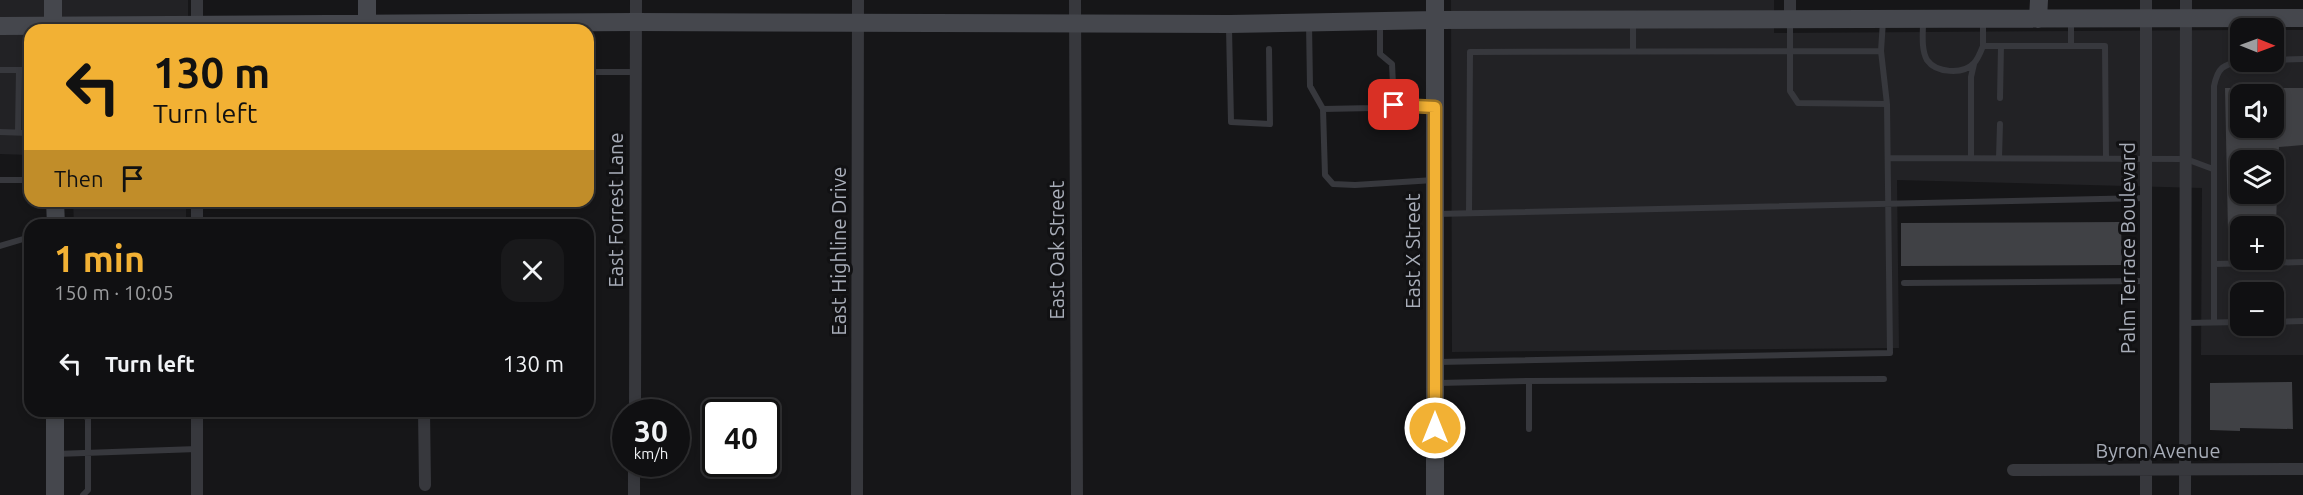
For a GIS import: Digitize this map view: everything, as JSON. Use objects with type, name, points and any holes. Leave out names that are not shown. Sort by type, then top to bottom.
[{"type":"main road","points":[[367,0],[367,24]]},
{"type":"main road","points":[[2038,20],[2039,0]]},
{"type":"main road","points":[[569,24],[636,10],[1075,9],[1229,24],[1380,21],[1435,9],[1633,21],[2186,19],[2230,22]]},
{"type":"main road","name":"East X Street","points":[[1435,9],[1435,495]]},
{"type":"main road","points":[[0,26],[53,17],[145,24]]},
{"type":"main road","points":[[2284,20],[2303,18]]},
{"type":"main road","points":[[55,417],[55,495]]},
{"type":"street","points":[[197,0],[197,24]]},
{"type":"street","points":[[1790,0],[1790,21]]},
{"type":"street","name":"Palm Terrace Boulevard","points":[[2146,0],[2146,495]]},
{"type":"street","points":[[2185,495],[2186,0]]},
{"type":"street","name":"East Oak Street","points":[[1075,9],[1077,495]]},
{"type":"street","name":"East Forrest Lane","points":[[634,399],[636,10]]},
{"type":"street","name":"East Highline Drive","points":[[856,495],[858,10]]},
{"type":"street","points":[[197,417],[197,495]]},
{"type":"street","points":[[424,417],[425,485]]},
{"type":"street","name":"Byron Avenue","points":[[2013,470],[2303,470]]},
{"type":"street","points":[[634,477],[634,495]]},
{"type":"lane","points":[[2071,19],[2071,46]]},
{"type":"lane","points":[[1435,362],[1890,353],[1890,204],[1887,104],[1881,51],[1883,20]]},
{"type":"lane","points":[[1923,20],[1923,49],[1927,60],[1935,68],[1963,70],[1974,64]]},
{"type":"lane","points":[[1971,158],[1971,77],[1974,64],[1983,46],[1983,20]]},
{"type":"lane","points":[[1380,21],[1380,54],[1392,64],[1394,105]]},
{"type":"lane","points":[[1633,21],[1633,51]]},
{"type":"lane","points":[[1790,21],[1790,91],[1798,103],[1887,104]]},
{"type":"lane","points":[[1309,22],[1310,86],[1323,109],[1325,175],[1333,184],[1355,185],[1435,180]]},
{"type":"lane","points":[[1229,24],[1231,122],[1270,124],[1269,49]]},
{"type":"lane","points":[[1983,46],[2105,46],[2106,158]]},
{"type":"lane","points":[[2001,46],[2001,98]]},
{"type":"lane","points":[[1469,213],[1470,52],[1881,51]]},
{"type":"lane","points":[[2284,60],[2303,59]]},
{"type":"lane","points":[[2214,322],[2214,86],[2217,74],[2224,65],[2230,64]]},
{"type":"lane","points":[[0,70],[24,70]]},
{"type":"lane","points":[[18,132],[19,70]]},
{"type":"lane","points":[[594,72],[635,72]]},
{"type":"lane","points":[[1323,109],[1374,108],[1394,105],[1435,107]]},
{"type":"lane","points":[[2000,124],[2000,158]]},
{"type":"lane","points":[[0,132],[24,132]]},
{"type":"lane","points":[[1889,158],[2186,159],[2213,169]]},
{"type":"lane","points":[[0,180],[24,180]]},
{"type":"lane","points":[[1435,214],[2146,198]]},
{"type":"lane","points":[[0,246],[24,239]]},
{"type":"lane","points":[[2214,264],[2303,262]]},
{"type":"lane","points":[[1904,283],[2146,280]]},
{"type":"lane","points":[[2284,321],[2303,321]]},
{"type":"lane","points":[[2185,323],[2230,322]]},
{"type":"lane","points":[[1435,383],[1884,379]]},
{"type":"lane","points":[[1529,429],[1530,381]]},
{"type":"lane","points":[[82,495],[88,490],[86,417]]},
{"type":"lane","points":[[55,454],[197,449]]},
{"type":"shaded area","points":[[0,0],[188,0],[188,24],[24,24],[24,155],[0,154]]},
{"type":"shaded area","points":[[1451,0],[1774,0],[1774,33],[2230,30],[2230,72],[2284,72],[2284,30],[2303,30],[2303,355],[2201,355],[2202,188],[1897,180],[1899,348],[1452,352]]},
{"type":"shaded area","points":[[73,207],[186,207],[186,219],[74,219]]},
{"type":"building","points":[[2225,88],[2230,88],[2230,138],[2284,138],[2284,88],[2303,88],[2303,145],[2279,147],[2279,150],[2230,150],[2230,204],[2277,204],[2276,216],[2230,216],[2230,231],[2228,231]]},
{"type":"building","points":[[2121,222],[2122,265],[1901,266],[1901,223]]},
{"type":"building","points":[[2292,382],[2293,429],[2210,430],[2210,383]]},
{"type":"route","points":[[1394,105],[1435,107],[1435,428]]}]
